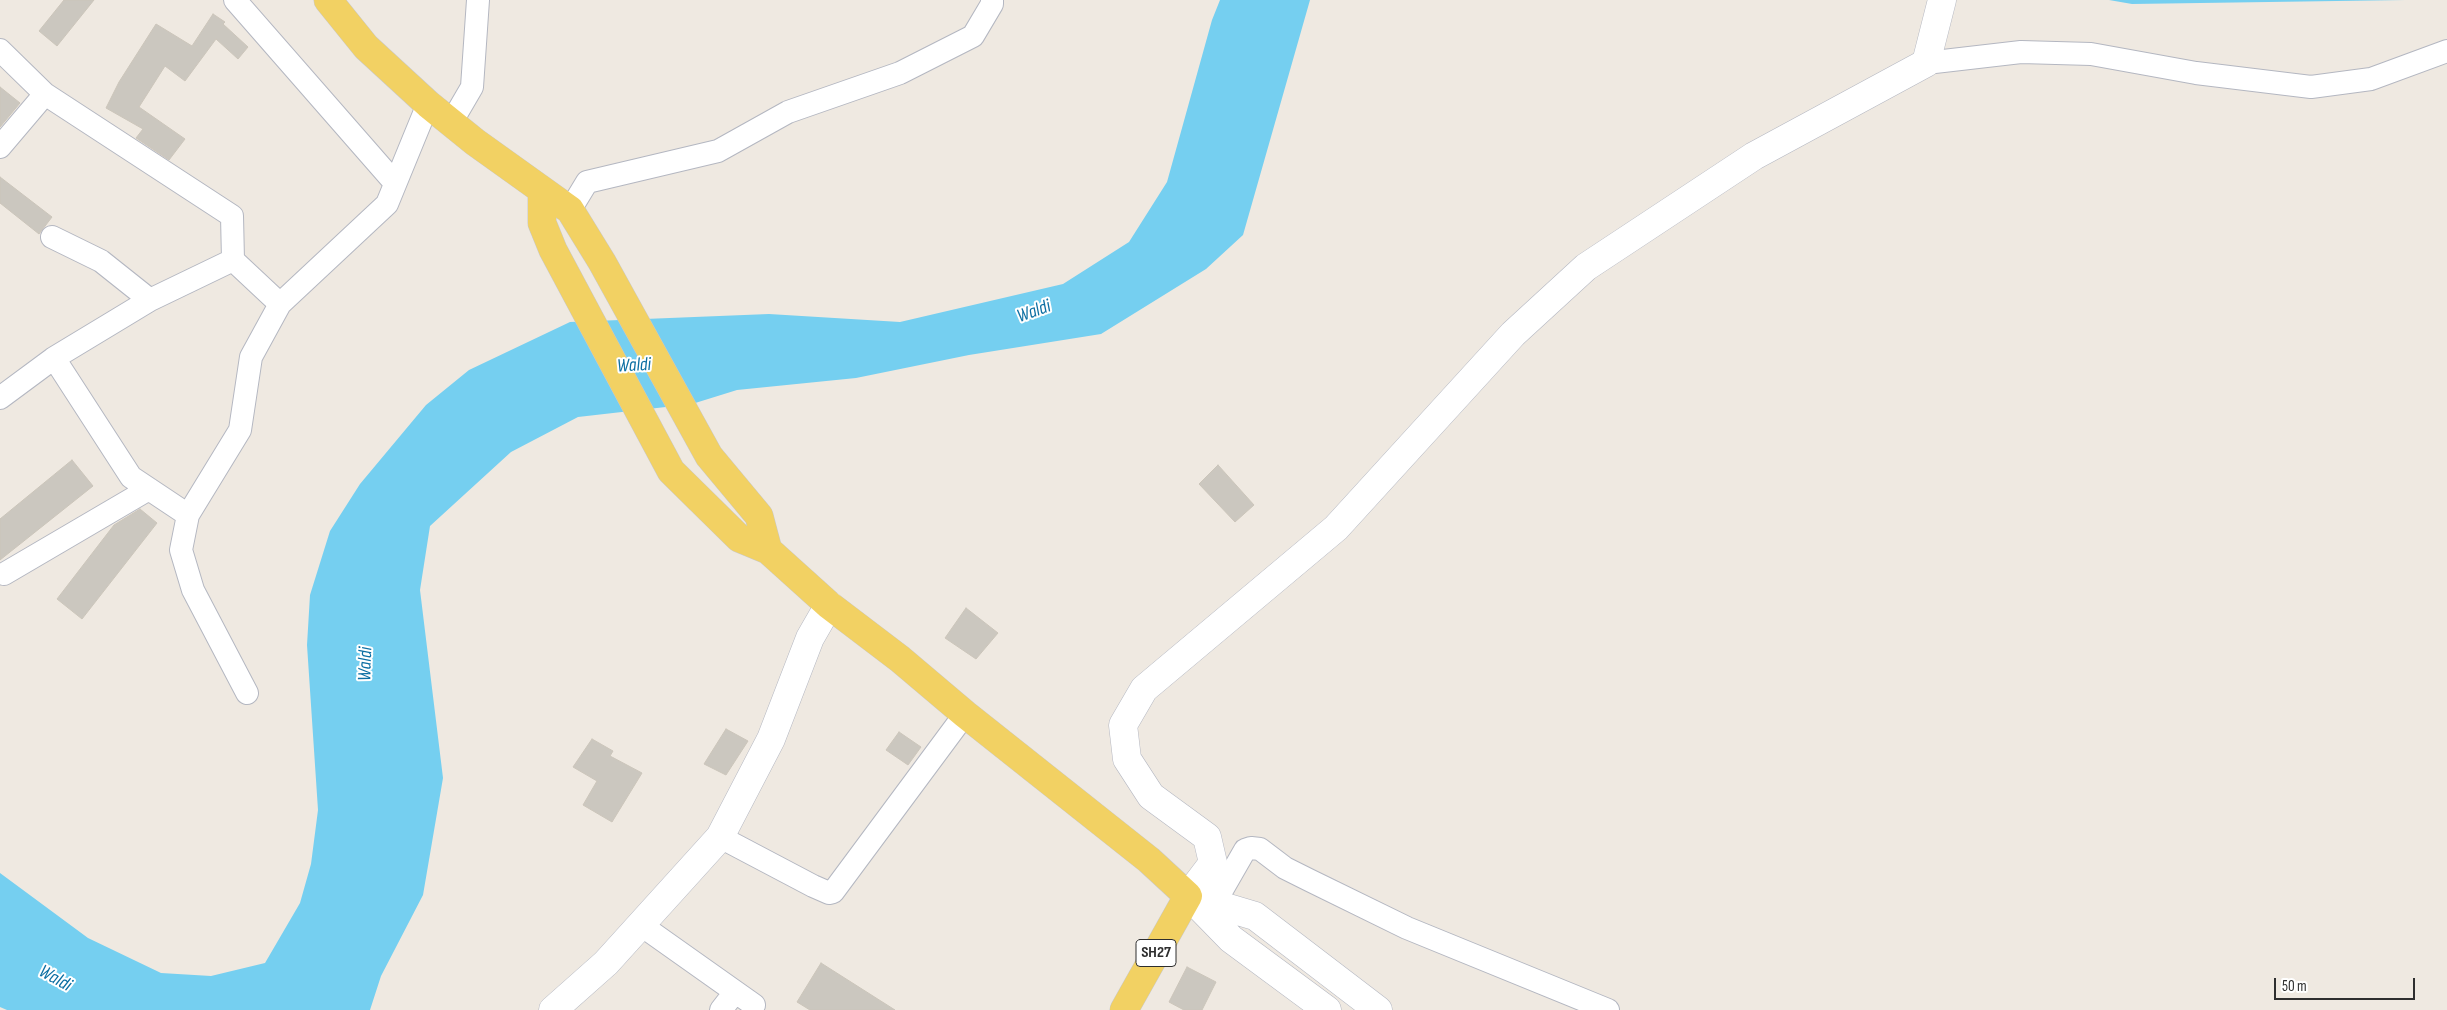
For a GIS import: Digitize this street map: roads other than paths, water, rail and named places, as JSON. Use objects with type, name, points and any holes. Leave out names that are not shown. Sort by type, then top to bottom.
[{"type":"main road","points":[[328,0],[366,47],[428,104],[570,210],[602,262],[709,456],[759,516],[768,550]]},
{"type":"main road","points":[[542,190],[542,223],[671,472],[739,538],[768,550],[829,606],[900,659],[965,714],[1149,860],[1188,896]]},
{"type":"main road","name":"SH27","points":[[1124,1010],[1188,896]]},
{"type":"street","points":[[235,0],[395,183]]},
{"type":"street","points":[[451,123],[472,87],[478,0]]},
{"type":"street","points":[[570,210],[587,182],[718,151],[788,112],[900,73],[973,36],[992,4],[992,0]]},
{"type":"street","points":[[1926,63],[1942,0]]},
{"type":"street","points":[[0,50],[44,94],[232,216],[233,260],[280,304]]},
{"type":"street","points":[[1188,896],[1213,863],[1207,837],[1152,796],[1127,759],[1123,725],[1144,689],[1336,528],[1512,334],[1586,267],[1754,156],[1926,63],[2022,52],[2091,54],[2196,73],[2310,87],[2371,79],[2447,51]]},
{"type":"street","points":[[0,147],[44,94]]},
{"type":"street","points":[[248,693],[193,590],[181,550],[188,515],[240,430],[251,357],[280,304],[387,204],[428,104]]},
{"type":"street","points":[[52,237],[101,261],[150,300]]},
{"type":"street","points":[[0,398],[54,358],[150,300],[233,260]]},
{"type":"street","points":[[54,358],[131,477],[188,515]]},
{"type":"street","points":[[4,574],[149,489]]},
{"type":"street","points":[[553,1010],[606,963],[720,837],[771,739],[810,638],[829,606]]},
{"type":"street","points":[[720,837],[813,886],[829,893],[833,892],[965,714]]},
{"type":"street","points":[[1214,904],[1244,850],[1251,848],[1260,849],[1293,872],[1407,928],[1608,1010]]},
{"type":"street","points":[[1188,896],[1255,916],[1378,1010]]},
{"type":"street","points":[[1188,896],[1231,939],[1327,1010]]},
{"type":"street","points":[[641,925],[754,1005]]},
{"type":"street","points":[[721,1010],[735,992]]},
{"type":"water","name":"Waldi","points":[[1220,0],[1310,0],[1243,235],[1206,269],[1101,334],[969,355],[856,378],[737,390],[692,404],[578,417],[511,452],[430,526],[420,590],[443,778],[423,895],[381,976],[370,1010],[7,1010],[0,1007],[0,873],[88,938],[161,973],[211,976],[265,963],[300,903],[311,864],[318,810],[307,645],[310,595],[330,531],[360,484],[426,405],[469,370],[570,322],[769,314],[900,322],[1063,284],[1129,242],[1167,182],[1212,20]]},
{"type":"water","points":[[2109,0],[2405,0],[2132,4]]}]
